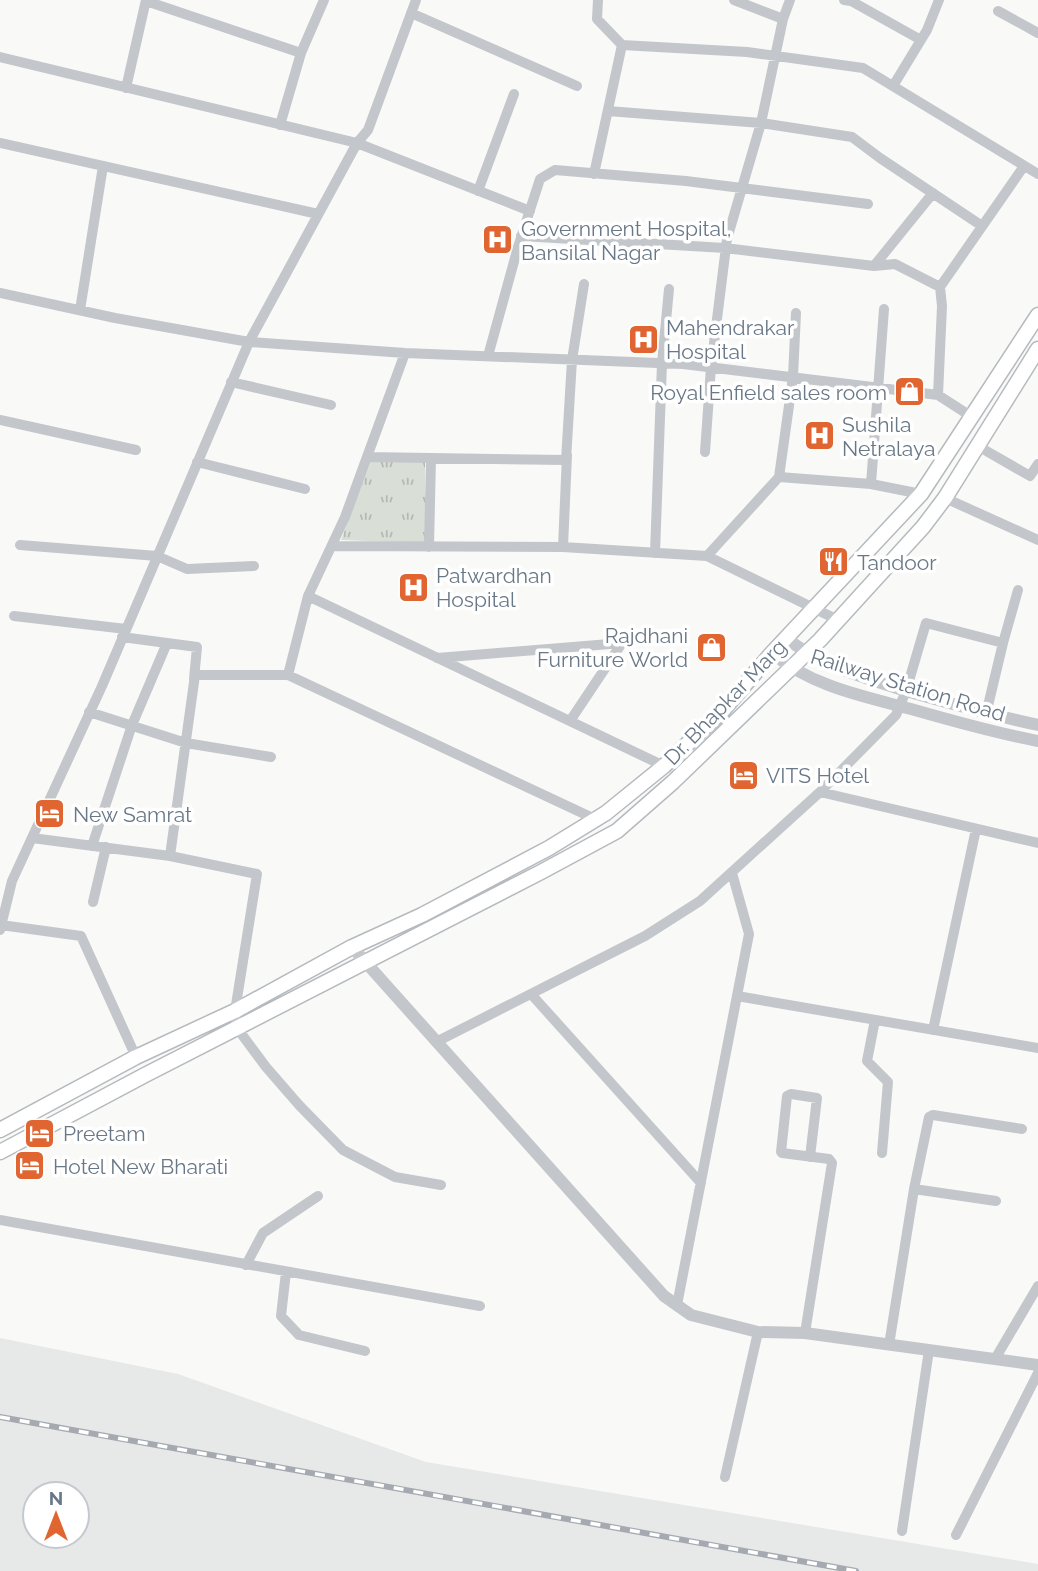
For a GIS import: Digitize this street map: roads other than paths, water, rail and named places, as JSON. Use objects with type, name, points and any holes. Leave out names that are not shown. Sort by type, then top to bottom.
[{"type":"main road","name":"Dr. Bhapkar Marg","points":[[0,1130],[549,848],[595,819],[664,766],[724,709],[772,653],[921,494],[1038,315]]},
{"type":"main road","name":"Dr. Bhapkar Marg","points":[[0,1152],[366,964],[617,831],[673,782],[806,654],[923,527],[945,498],[1038,349]]},
{"type":"street","points":[[280,125],[301,53],[324,0]]},
{"type":"street","points":[[0,930],[12,881],[124,633],[248,342],[357,143],[369,130],[416,0]]},
{"type":"street","points":[[598,0],[597,19],[622,45],[747,52],[863,68],[1038,174]]},
{"type":"street","points":[[734,0],[783,19]]},
{"type":"street","points":[[705,452],[711,368],[725,248],[740,188],[761,124],[783,19],[790,0]]},
{"type":"street","points":[[844,0],[851,1],[921,40]]},
{"type":"street","points":[[893,86],[921,40],[939,0]]},
{"type":"street","points":[[126,88],[146,1],[301,53]]},
{"type":"street","points":[[998,11],[1038,33]]},
{"type":"street","points":[[411,13],[577,86]]},
{"type":"street","points":[[594,174],[622,45]]},
{"type":"street","points":[[0,57],[357,143],[530,211]]},
{"type":"street","points":[[478,191],[514,94]]},
{"type":"street","points":[[608,111],[761,124],[852,137],[982,226]]},
{"type":"street","points":[[0,143],[318,214]]},
{"type":"street","points":[[80,310],[103,166]]},
{"type":"street","points":[[938,395],[942,306],[940,287],[1024,166]]},
{"type":"street","points":[[488,356],[521,236],[540,179],[555,170],[686,181],[868,204]]},
{"type":"street","points":[[874,266],[933,193]]},
{"type":"street","points":[[521,236],[725,248],[874,266],[895,264],[940,287]]},
{"type":"street","points":[[563,547],[572,360],[584,284]]},
{"type":"street","points":[[655,553],[662,363],[669,289]]},
{"type":"street","points":[[0,293],[248,342],[405,353],[662,363],[938,395],[972,417]]},
{"type":"street","points":[[871,484],[884,309]]},
{"type":"street","points":[[707,556],[779,477],[793,377],[796,313]]},
{"type":"street","points":[[288,675],[308,596],[345,517],[405,353]]},
{"type":"street","points":[[231,382],[331,405]]},
{"type":"street","points":[[0,420],[136,450]]},
{"type":"street","points":[[976,445],[1030,476],[1038,464]]},
{"type":"street","points":[[367,457],[566,460],[567,448]]},
{"type":"street","points":[[429,547],[431,458]]},
{"type":"street","points":[[197,462],[305,489]]},
{"type":"street","points":[[779,477],[871,484],[921,494]]},
{"type":"street","points":[[945,498],[1038,540]]},
{"type":"street","points":[[20,545],[157,556],[187,569],[254,566]]},
{"type":"street","points":[[332,546],[563,547],[707,556],[838,620]]},
{"type":"street","points":[[986,714],[1018,590]]},
{"type":"street","points":[[308,596],[664,766]]},
{"type":"street","points":[[14,616],[124,633],[197,648],[194,683]]},
{"type":"street","points":[[436,1042],[645,936],[700,901],[733,873],[820,792],[896,715],[926,623],[1003,643]]},
{"type":"street","name":"Railway Station Road","points":[[786,638],[806,654],[858,676],[986,714],[1038,725]]},
{"type":"street","points":[[92,845],[132,725],[167,643]]},
{"type":"street","points":[[436,658],[622,643],[570,721]]},
{"type":"street","name":"Railway Station Road","points":[[772,653],[791,668],[820,683],[998,733],[1038,741]]},
{"type":"street","points":[[170,856],[195,675],[288,675],[595,819]]},
{"type":"street","points":[[89,712],[186,743],[271,757]]},
{"type":"street","points":[[820,792],[1038,843]]},
{"type":"street","points":[[933,1030],[976,829]]},
{"type":"street","points":[[32,838],[170,856],[257,874],[234,1011],[237,1028],[299,1105],[343,1150],[394,1177],[440,1185]]},
{"type":"street","points":[[93,902],[106,848]]},
{"type":"street","points":[[677,1305],[749,934],[733,873]]},
{"type":"street","points":[[1,925],[81,936],[136,1058]]},
{"type":"street","points":[[352,947],[664,1296],[691,1315],[758,1332],[805,1333],[1038,1365]]},
{"type":"street","points":[[531,994],[701,1183]]},
{"type":"street","points":[[737,996],[1038,1048]]},
{"type":"street","points":[[875,1020],[867,1061],[888,1082],[882,1153]]},
{"type":"street","points":[[805,1333],[832,1163],[829,1159],[810,1157],[780,1152],[787,1096],[791,1094],[817,1098],[810,1157]]},
{"type":"street","points":[[889,1345],[914,1189],[929,1117],[933,1115],[1022,1129]]},
{"type":"street","points":[[914,1189],[996,1201]]},
{"type":"street","points":[[246,1265],[263,1233],[318,1196]]},
{"type":"street","points":[[0,1220],[480,1306]]},
{"type":"street","points":[[286,1272],[281,1316],[299,1335],[365,1351]]},
{"type":"street","points":[[995,1359],[1038,1286]]},
{"type":"street","points":[[725,1477],[758,1332]]},
{"type":"street","points":[[902,1531],[929,1350]]},
{"type":"street","points":[[956,1535],[1038,1373]]},
{"type":"railway","points":[[0,1417],[856,1571]]},
{"type":"place","name":"Government Hospital, Bansilal Nagar","points":[[498,240]]},
{"type":"place","name":"Mahendrakar Hospital","points":[[643,339]]},
{"type":"place","name":"Royal Enfield sales room","points":[[910,392]]},
{"type":"place","name":"Sushila Netralaya","points":[[819,436]]},
{"type":"place","name":"Tandoor","points":[[834,562]]},
{"type":"place","name":"Patwardhan Hospital","points":[[413,587]]},
{"type":"place","name":"Rajdhani Furniture World","points":[[711,647]]},
{"type":"place","name":"VITS Hotel","points":[[743,775]]},
{"type":"place","name":"New Samrat","points":[[50,814]]},
{"type":"place","name":"Preetam","points":[[40,1133]]},
{"type":"place","name":"Hotel New Bharati","points":[[30,1166]]}]
